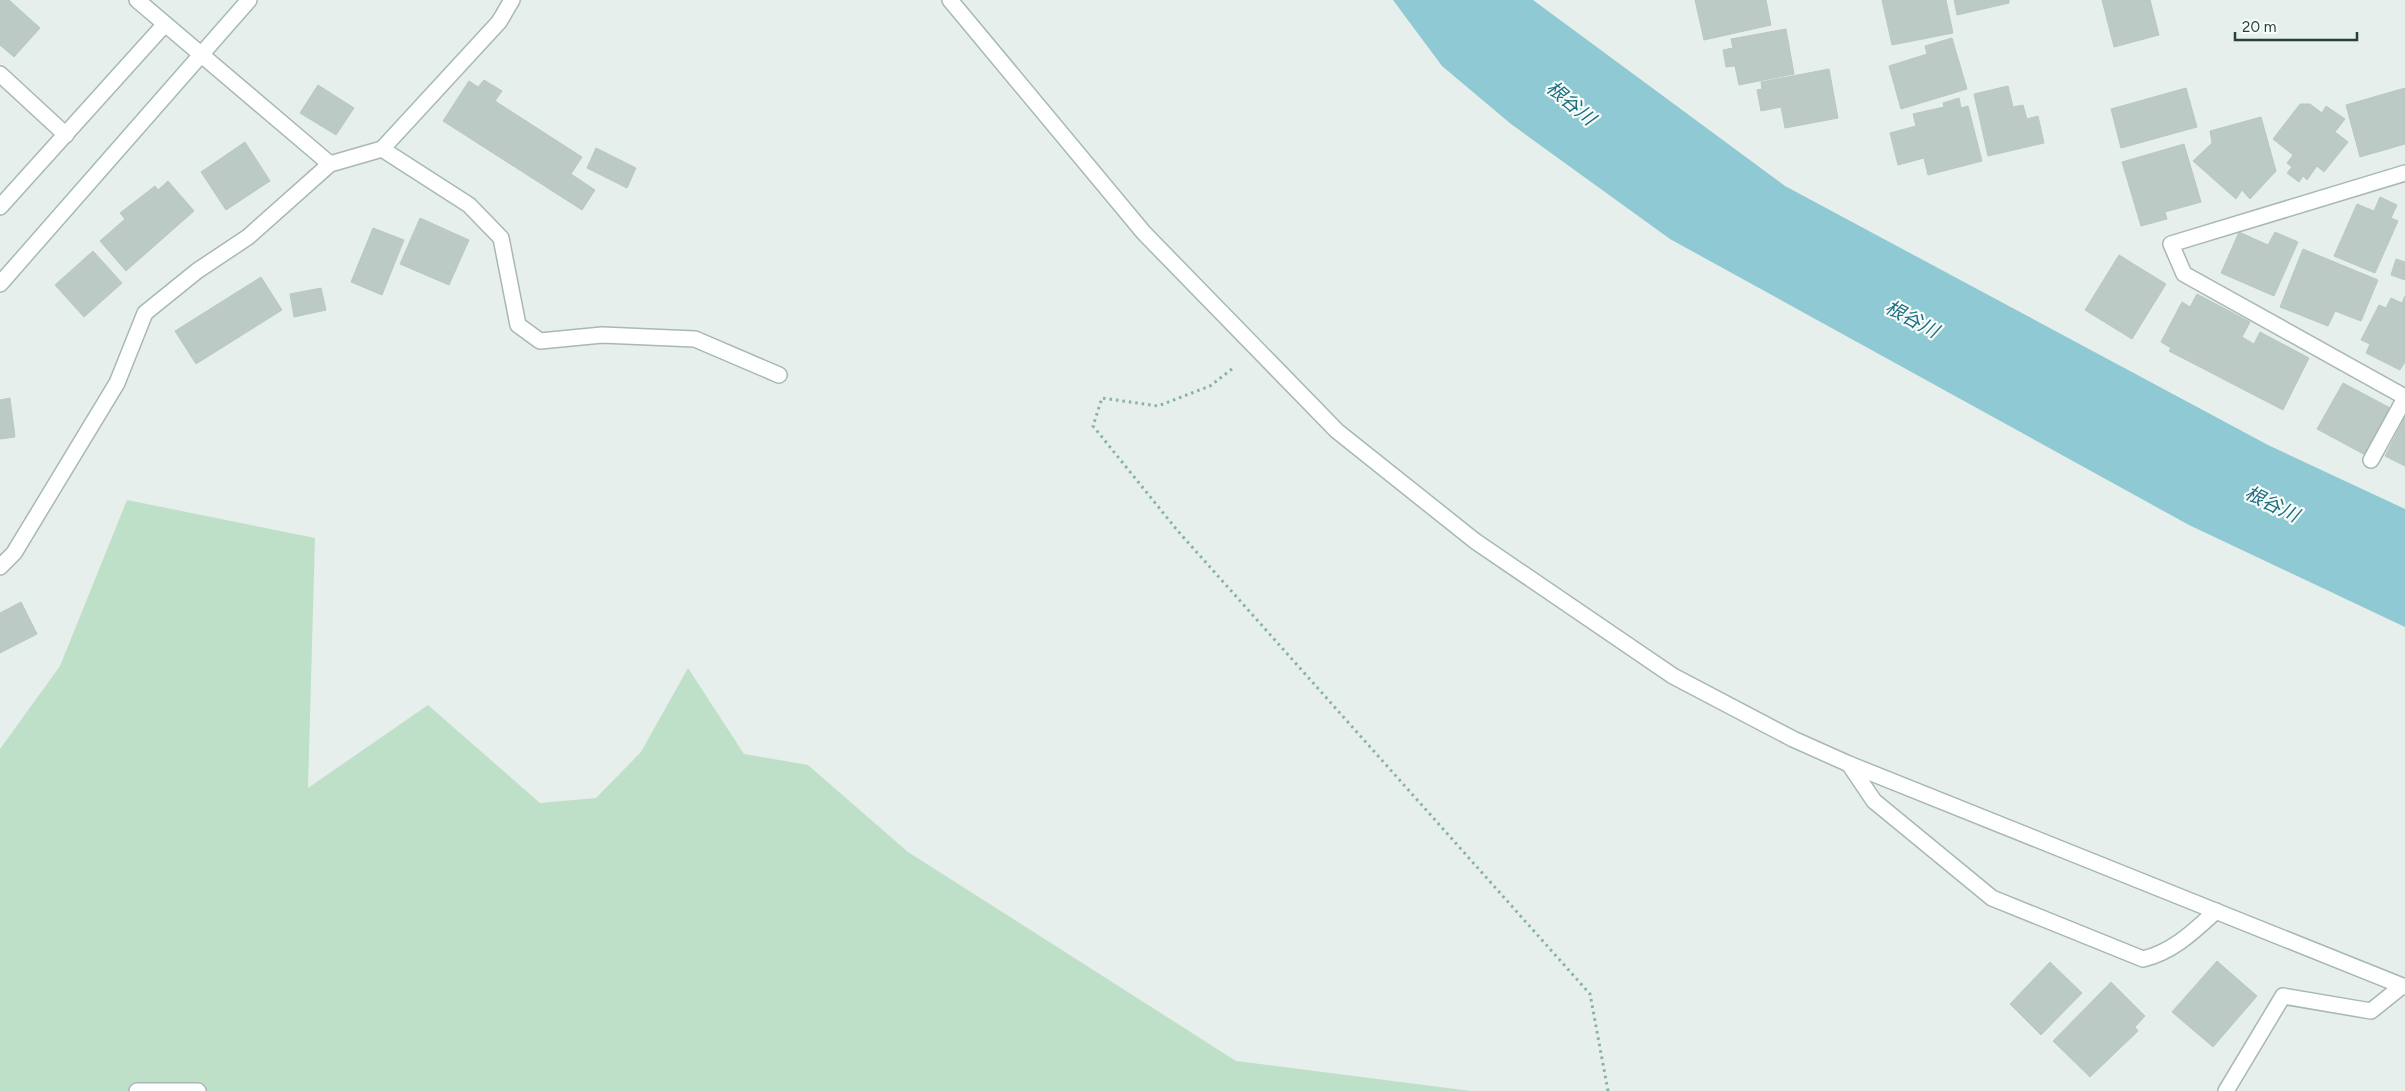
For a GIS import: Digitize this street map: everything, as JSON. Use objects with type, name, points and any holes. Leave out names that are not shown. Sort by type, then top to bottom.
[{"type":"street","points":[[137,0],[330,164]]},
{"type":"street","points":[[0,284],[249,0]]},
{"type":"street","points":[[0,567],[14,553],[117,383],[145,313],[197,271],[248,238],[330,164],[382,149],[499,22],[512,0]]},
{"type":"street","points":[[950,0],[1144,233],[1337,431],[1476,541],[1673,676],[1793,739],[1848,764],[2403,987]]},
{"type":"street","points":[[0,207],[165,24]]},
{"type":"street","points":[[0,74],[66,135]]},
{"type":"street","points":[[382,149],[469,205],[501,238],[518,325],[540,341],[602,335],[695,340],[779,374]]},
{"type":"street","points":[[2371,460],[2405,397],[2184,274],[2171,244],[2405,173]]},
{"type":"street","points":[[1848,764],[1874,801],[1992,898],[2001,902],[2143,959],[2160,955],[2189,936],[2216,912]]},
{"type":"street","points":[[2226,1091],[2283,996],[2371,1011],[2403,987]]},
{"type":"street","points":[[137,1091],[198,1091]]},
{"type":"path","points":[[1232,370],[1210,386],[1158,406],[1102,398],[1093,426],[1177,530],[1590,994],[1608,1091]]},
{"type":"green space","points":[[127,500],[315,538],[308,788],[428,705],[540,803],[596,798],[641,752],[688,668],[744,754],[808,765],[908,852],[1236,1061],[1471,1091],[0,1091],[0,749],[60,666]]},
{"type":"water","name":"根谷川","points":[[1393,0],[1533,0],[1785,186],[2268,445],[2405,509],[2405,627],[2189,525],[1670,239],[1511,124],[1442,66]]},
{"type":"building","points":[[0,0],[9,0],[40,28],[14,57],[0,45]]},
{"type":"building","points":[[1695,0],[1766,0],[1771,25],[1704,40]]},
{"type":"building","points":[[1882,0],[1946,0],[1953,33],[1892,45]]},
{"type":"building","points":[[1954,0],[2009,0],[2009,3],[1957,15]]},
{"type":"building","points":[[2102,0],[2150,0],[2159,35],[2114,47]]},
{"type":"building","points":[[1786,29],[1794,74],[1739,85],[1735,66],[1726,67],[1723,50],[1733,48],[1731,39]]},
{"type":"building","points":[[1952,38],[1967,89],[1901,109],[1889,66],[1927,54],[1925,46]]},
{"type":"building","points":[[1829,69],[1838,118],[1785,128],[1781,107],[1761,111],[1757,90],[1762,89],[1761,82]]},
{"type":"building","points":[[484,80],[502,91],[495,101],[582,157],[571,174],[595,190],[582,210],[443,121],[469,81],[478,87]]},
{"type":"building","points":[[318,85],[354,108],[336,135],[300,113]]},
{"type":"building","points":[[2008,86],[2013,107],[2023,105],[2027,119],[2038,116],[2044,143],[1988,156],[1974,94]]},
{"type":"building","points":[[2186,88],[2197,127],[2121,148],[2111,109]]},
{"type":"building","points":[[2405,88],[2405,144],[2360,157],[2346,105]]},
{"type":"building","points":[[1959,98],[1961,108],[1968,106],[1982,161],[1928,175],[1924,158],[1898,165],[1890,133],[1916,126],[1913,114],[1944,107],[1943,103]]},
{"type":"building","points":[[2300,104],[2310,104],[2322,113],[2326,106],[2345,119],[2335,132],[2348,142],[2324,172],[2317,166],[2307,180],[2303,176],[2299,182],[2287,173],[2292,167],[2287,163],[2293,155],[2273,139]]},
{"type":"building","points":[[2261,117],[2276,171],[2250,199],[2242,190],[2236,199],[2193,161],[2212,143],[2210,131]]},
{"type":"building","points":[[245,142],[270,181],[226,210],[201,172]]},
{"type":"building","points":[[2184,144],[2201,202],[2165,212],[2167,219],[2141,226],[2122,162]]},
{"type":"building","points":[[596,148],[636,168],[627,188],[587,168]]},
{"type":"building","points":[[168,181],[194,211],[126,271],[100,241],[125,219],[120,213],[155,186],[158,190]]},
{"type":"building","points":[[2380,197],[2397,205],[2391,218],[2398,221],[2375,273],[2334,256],[2357,204],[2374,211]]},
{"type":"building","points":[[420,218],[469,240],[449,285],[400,264]]},
{"type":"building","points":[[373,228],[404,240],[382,295],[351,282]]},
{"type":"building","points":[[2239,232],[2268,245],[2275,232],[2298,242],[2274,296],[2221,273]]},
{"type":"building","points":[[2303,249],[2378,280],[2361,321],[2335,311],[2328,326],[2280,307]]},
{"type":"building","points":[[93,251],[122,283],[84,317],[55,285]]},
{"type":"building","points":[[2119,255],[2166,284],[2132,339],[2085,310]]},
{"type":"building","points":[[2396,259],[2405,262],[2405,280],[2391,275]]},
{"type":"building","points":[[261,277],[282,310],[196,364],[175,331]]},
{"type":"building","points":[[321,288],[326,310],[294,317],[290,294]]},
{"type":"building","points":[[2197,294],[2250,322],[2242,337],[2254,344],[2260,332],[2309,358],[2283,410],[2169,351],[2171,348],[2161,342],[2182,302],[2190,307]]},
{"type":"building","points":[[2405,296],[2405,362],[2400,370],[2366,353],[2370,344],[2361,340],[2379,305],[2386,308],[2391,298],[2402,303]]},
{"type":"building","points":[[2343,383],[2394,410],[2369,457],[2317,429]]},
{"type":"building","points":[[10,398],[15,437],[0,439],[0,400]]},
{"type":"building","points":[[2405,417],[2405,466],[2385,456]]},
{"type":"building","points":[[21,602],[37,634],[0,653],[0,613]]},
{"type":"building","points":[[2217,961],[2257,996],[2213,1047],[2172,1012]]},
{"type":"building","points":[[2050,962],[2082,993],[2041,1035],[2010,1004]]},
{"type":"building","points":[[2111,982],[2145,1016],[2135,1027],[2138,1031],[2090,1077],[2053,1041]]}]
